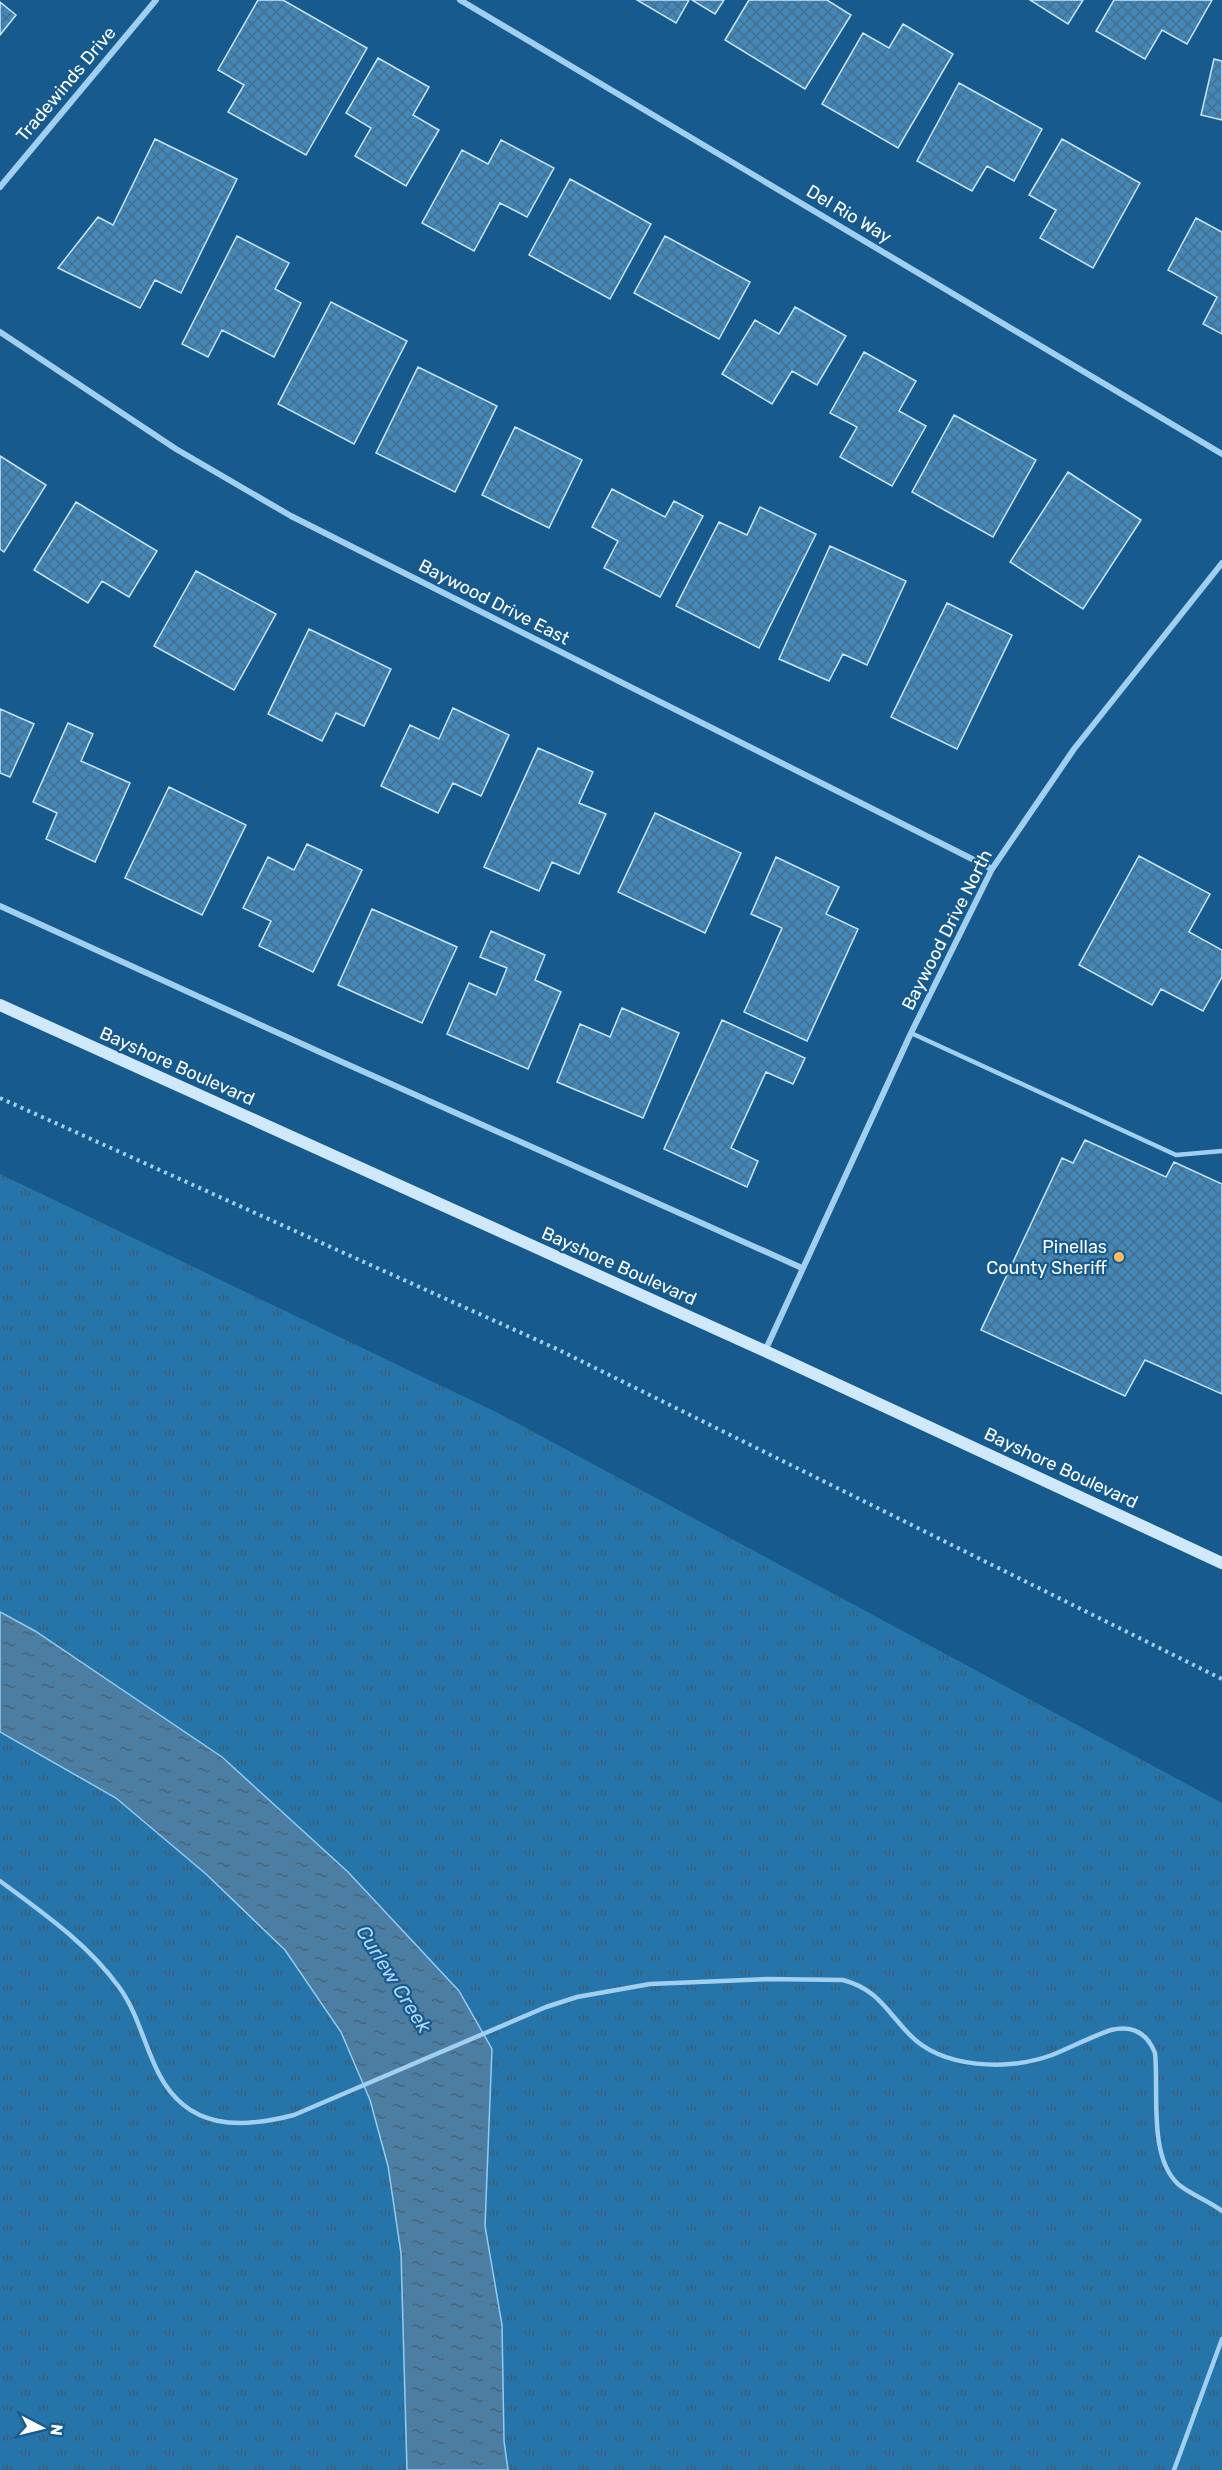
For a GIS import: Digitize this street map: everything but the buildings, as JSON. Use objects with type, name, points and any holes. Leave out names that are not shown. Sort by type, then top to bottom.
[{"type":"main road","name":"Bayshore Boulevard","points":[[0,1005],[765,1351],[1222,1563]]},
{"type":"street","name":"Tradewinds Drive","points":[[0,187],[156,0]]},
{"type":"street","name":"Del Rio Way","points":[[460,0],[1222,454]]},
{"type":"street","name":"Baywood Drive East","points":[[0,332],[176,449],[291,516],[992,869]]},
{"type":"street","name":"Baywood Drive North","points":[[765,1351],[911,1033],[992,869],[1074,749],[1222,563]]},
{"type":"street","points":[[0,906],[802,1268]]},
{"type":"lane","points":[[911,1033],[1176,1155],[1222,1151]]},
{"type":"lane","points":[[0,1881],[58,1924],[106,1971],[129,2003],[159,2075],[178,2101],[191,2111],[231,2124],[244,2125],[273,2120],[304,2110],[546,2007],[599,1992],[650,1984],[767,1979],[843,1980],[865,1988],[915,2041],[927,2050],[966,2062],[983,2064],[1034,2060],[1101,2033],[1120,2028],[1131,2029],[1145,2037],[1155,2053],[1159,2140],[1171,2175],[1189,2192],[1222,2211]]},
{"type":"lane","points":[[1174,2470],[1222,2339]]},
{"type":"path","points":[[0,1098],[557,1349],[1222,1679]]},
{"type":"green space","points":[[0,1174],[500,1414],[1222,1803],[1222,2470],[0,2470]]},
{"type":"water","name":"Curlew Creek","points":[[0,1612],[35,1631],[222,1757],[348,1872],[459,1991],[492,2049],[485,2226],[502,2325],[504,2441],[508,2470],[407,2470],[401,2253],[388,2166],[370,2100],[341,2032],[285,1950],[206,1874],[116,1798],[0,1732]]},
{"type":"place","name":"Pinellas County Sheriff","points":[[1119,1257]]}]
